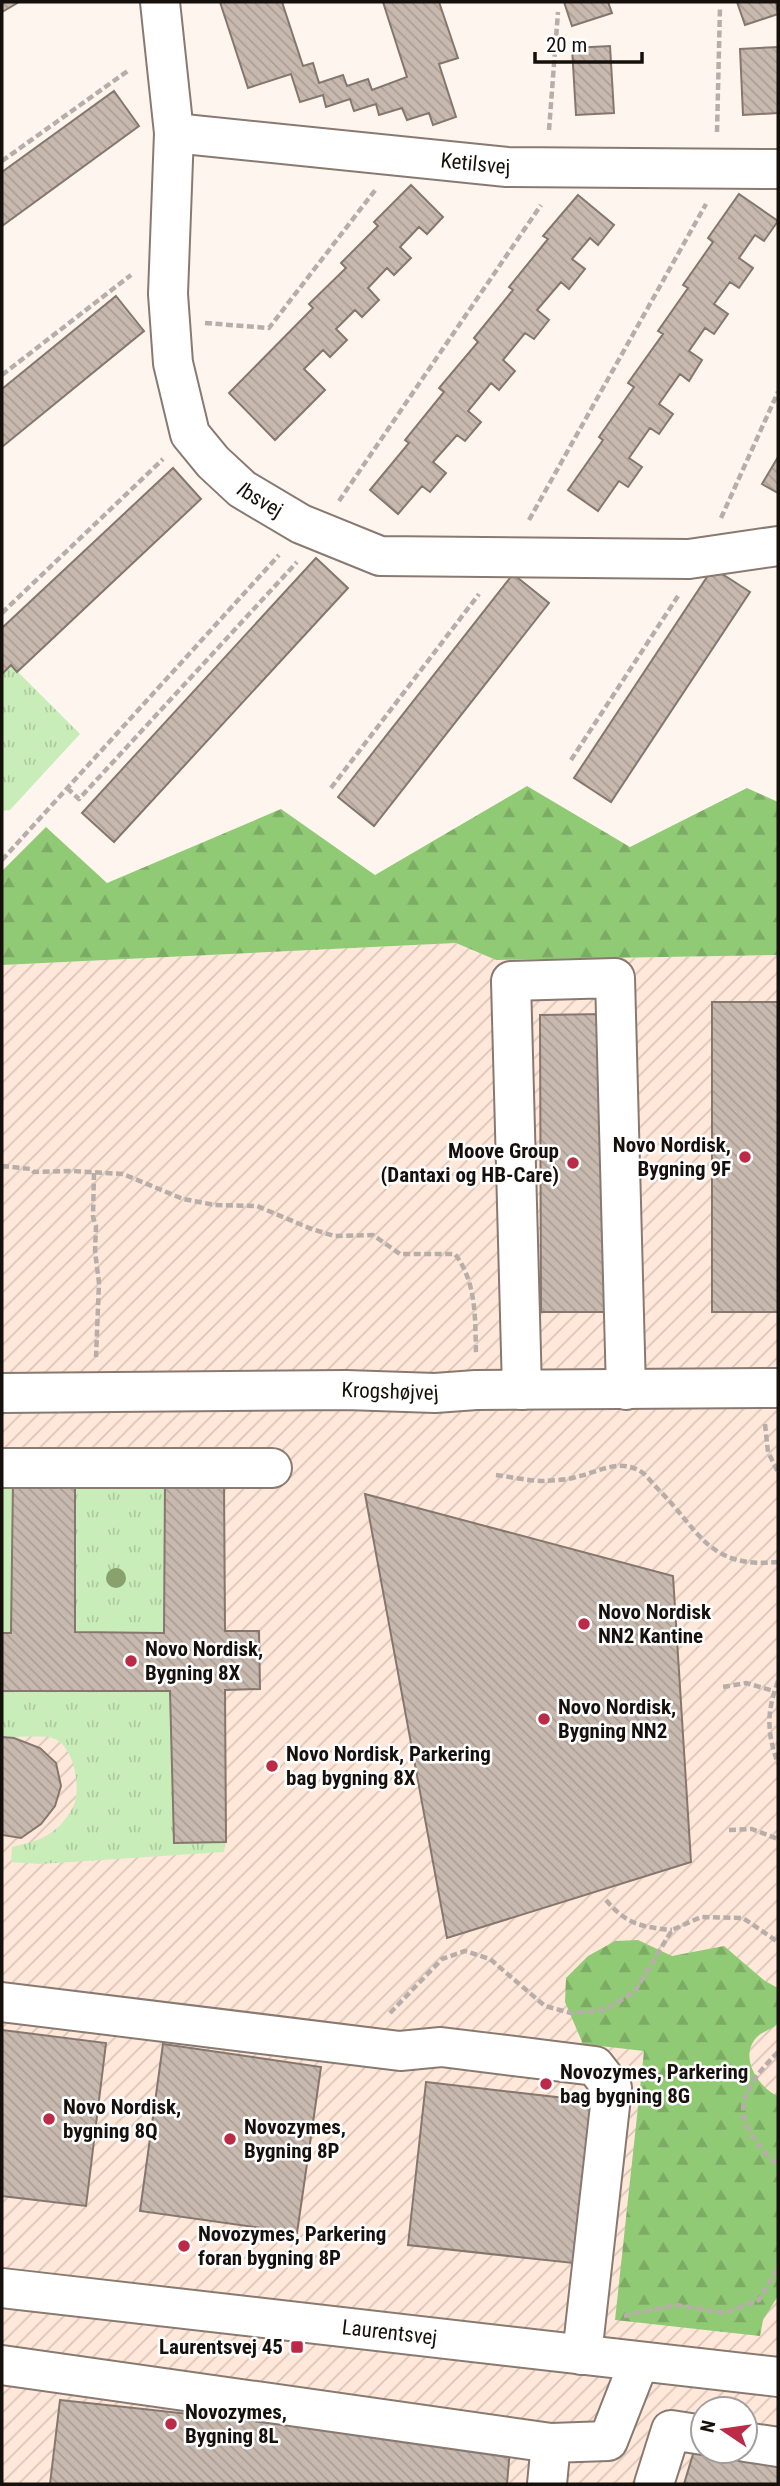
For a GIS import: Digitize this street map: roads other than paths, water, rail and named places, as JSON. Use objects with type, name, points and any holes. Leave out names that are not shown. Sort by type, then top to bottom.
[{"type":"street","name":"Ibsvej","points":[[160,2],[174,133],[169,321],[173,363],[190,434],[213,462],[243,489],[312,529],[380,556],[702,559],[778,546]]},
{"type":"street","name":"Ketilsvej","points":[[174,133],[507,167],[778,169]]},
{"type":"street","points":[[522,1390],[511,981],[615,978],[626,1390]]},
{"type":"street","name":"Krogshøjvej","points":[[2,1393],[346,1390],[435,1393],[476,1390],[773,1388]]},
{"type":"street","points":[[2,1468],[272,1468]]},
{"type":"street","points":[[2,2002],[400,2051],[441,2047],[595,2066],[612,2088],[589,2356]]},
{"type":"street","name":"Laurentsvej","points":[[2,2288],[778,2377]]},
{"type":"street","points":[[2,2365],[551,2443],[608,2441],[639,2362]]},
{"type":"street","points":[[654,2484],[671,2430],[689,2433]]},
{"type":"street","points":[[547,2484],[551,2443]]},
{"type":"street","points":[[759,2444],[778,2447]]},
{"type":"place","name":"Novo Nordisk, Bygning 9F","points":[[745,1157]]},
{"type":"place","name":"Moove Group (Dantaxi og HB-Care)","points":[[573,1163]]},
{"type":"place","name":"Novo Nordisk NN2 Kantine","points":[[584,1624]]},
{"type":"place","name":"Novo Nordisk, Bygning 8X","points":[[131,1661]]},
{"type":"place","name":"Novo Nordisk, Bygning NN2","points":[[544,1719]]},
{"type":"place","name":"Novo Nordisk, Parkering bag bygning 8X","points":[[272,1766]]},
{"type":"place","name":"Novozymes, Parkering bag bygning 8G","points":[[546,2084]]},
{"type":"place","name":"Novo Nordisk, bygning 8Q","points":[[49,2119]]},
{"type":"place","name":"Novozymes, Bygning 8P","points":[[230,2139]]},
{"type":"place","name":"Novozymes, Parkering foran bygning 8P","points":[[184,2246]]},
{"type":"place","name":"Laurentsvej 45","points":[[297,2347]]},
{"type":"place","name":"Novozymes, Bygning 8L","points":[[171,2424]]}]
